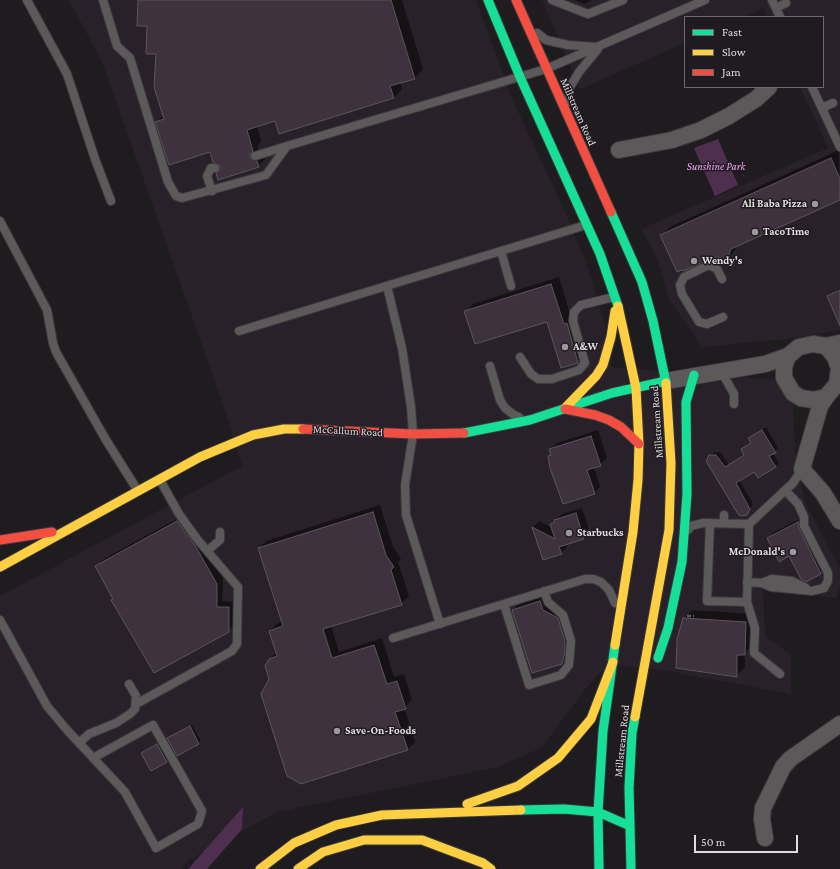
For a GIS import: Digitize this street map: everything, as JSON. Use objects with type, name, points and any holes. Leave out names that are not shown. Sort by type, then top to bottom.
[{"type":"main road","name":"Millstream Road","points":[[488,0],[520,77],[588,224],[616,299],[636,388],[639,444],[633,532],[619,612],[603,731],[598,812],[599,869]]},
{"type":"main road","name":"Millstream Road","points":[[516,0],[611,214],[630,252],[642,282],[653,321],[666,380],[672,463],[669,530],[632,733],[629,788],[631,869]]},
{"type":"main road","points":[[564,409],[596,376],[603,366],[611,337],[616,299]]},
{"type":"main road","points":[[632,733],[668,628],[682,562],[687,494],[686,402],[694,375]]},
{"type":"main road","name":"McCallum Road","points":[[0,567],[159,480],[229,444],[253,435],[284,429],[332,428],[413,434],[470,432],[530,420],[612,393],[666,380]]},
{"type":"main road","points":[[564,409],[595,415],[609,420],[621,427],[639,444]]},
{"type":"main road","points":[[0,540],[69,529]]},
{"type":"main road","points":[[435,812],[479,801],[518,786],[558,758],[591,719],[613,662]]},
{"type":"main road","points":[[260,869],[294,843],[336,825],[382,815],[435,812],[564,809],[598,812],[630,826]]},
{"type":"main road","points":[[298,869],[323,852],[364,840],[422,840],[483,863],[492,869]]},
{"type":"street","points":[[619,150],[672,140],[701,130],[729,116],[756,99],[768,88]]},
{"type":"street","points":[[805,463],[819,411],[826,396],[837,384],[840,368],[835,357],[833,344],[813,344],[799,347],[788,356],[784,367],[784,378],[793,393],[801,398],[813,400],[826,396]]},
{"type":"street","name":"McCallum Road","points":[[666,380],[765,364],[788,356]]},
{"type":"street","name":"McCallum Road","points":[[721,371],[770,373],[784,378]]},
{"type":"street","points":[[801,398],[808,425],[805,463],[840,522]]},
{"type":"street","points":[[765,838],[762,820],[763,808],[783,767],[790,758],[840,724]]},
{"type":"lane","points":[[27,0],[67,74],[92,152],[111,201]]},
{"type":"lane","points":[[103,0],[117,46],[130,58],[168,182],[176,196],[182,198],[192,197],[266,175],[287,146]]},
{"type":"lane","points":[[552,0],[588,14],[623,0]]},
{"type":"lane","points":[[255,156],[546,69],[599,47],[691,3],[705,0]]},
{"type":"lane","points":[[772,0],[780,16]]},
{"type":"lane","points":[[776,8],[786,3]]},
{"type":"lane","points":[[527,24],[546,40],[568,45],[599,47]]},
{"type":"lane","points":[[568,117],[569,89],[579,72],[599,47]]},
{"type":"lane","points":[[812,88],[839,144]]},
{"type":"lane","points":[[822,108],[833,103]]},
{"type":"lane","points":[[212,191],[207,176],[212,168],[215,168]]},
{"type":"lane","points":[[0,221],[47,310],[56,352],[106,440],[138,491]]},
{"type":"lane","points":[[239,331],[501,252],[588,224]]},
{"type":"lane","points":[[501,252],[511,286]]},
{"type":"lane","points":[[722,279],[717,269],[709,265],[684,277],[680,285],[682,294],[699,322],[707,324],[723,317]]},
{"type":"lane","points":[[387,286],[402,348],[413,434],[405,485],[406,515],[440,624]]},
{"type":"lane","points":[[520,357],[532,374],[538,379],[544,380],[579,370],[585,363],[573,321],[574,312],[581,305],[616,299]]},
{"type":"lane","points":[[490,366],[497,394],[505,408],[514,415],[530,420]]},
{"type":"lane","points":[[721,371],[734,394],[734,404]]},
{"type":"lane","points":[[780,674],[754,653],[755,628],[747,602],[749,524],[765,504],[785,490],[805,463]]},
{"type":"lane","points":[[79,743],[89,734],[116,723],[130,714],[136,704],[232,651],[237,644],[238,587],[207,551],[179,514],[159,480]]},
{"type":"lane","points":[[747,582],[762,583],[771,587],[812,591],[824,588],[827,585],[828,576],[804,526],[804,517],[798,504],[785,490]]},
{"type":"lane","points":[[684,535],[691,526],[724,519],[749,524]]},
{"type":"lane","points":[[710,523],[707,601],[747,602]]},
{"type":"lane","points":[[207,551],[220,540],[220,532]]},
{"type":"lane","points":[[393,638],[584,579],[592,579],[601,582],[609,590],[619,612]]},
{"type":"lane","points":[[504,604],[529,685],[561,675],[569,665],[571,657],[571,641],[563,615],[548,602],[544,591]]},
{"type":"lane","points":[[0,620],[48,706],[79,743],[93,758],[125,792],[156,848],[198,824],[202,811],[153,725],[93,758]]},
{"type":"lane","points":[[129,684],[136,696],[136,704]]},
{"type":"shaded area","points":[[69,0],[476,0],[511,96],[566,214],[588,267],[611,347],[611,367],[774,380],[793,402],[795,453],[804,501],[840,569],[840,585],[837,598],[763,590],[765,636],[791,655],[791,694],[668,671],[608,664],[587,687],[541,748],[498,767],[277,812],[189,860],[181,869],[0,869],[0,596],[242,466],[226,413],[103,64]]},
{"type":"shaded area","points":[[542,0],[840,0],[840,330],[786,339],[702,347],[669,299],[657,257],[641,229],[828,148],[800,88],[824,88],[824,16],[768,16],[764,8],[745,16],[684,16],[684,43],[580,89]]},
{"type":"green space","name":"Sunshine Park","points":[[718,139],[738,185],[715,196],[694,148]]},
{"type":"green space","points":[[243,807],[242,829],[207,869],[188,869]]},
{"type":"building","points":[[138,0],[391,0],[415,79],[390,86],[394,98],[279,134],[275,121],[247,130],[253,151],[250,154],[250,158],[257,161],[259,167],[218,180],[216,173],[220,170],[220,166],[213,162],[210,152],[169,165],[155,122],[164,119],[154,87],[156,54],[146,54],[147,26],[137,26]]},
{"type":"building","points":[[831,158],[840,179],[840,200],[731,249],[727,260],[717,257],[677,272],[660,235]]},
{"type":"building","points":[[551,284],[564,324],[567,323],[578,363],[561,368],[547,322],[475,344],[464,311]]},
{"type":"building","points":[[840,290],[840,326],[827,296]]},
{"type":"building","points":[[762,430],[776,453],[769,456],[776,467],[758,478],[754,472],[736,483],[750,509],[747,515],[741,516],[738,514],[706,461],[709,455],[716,455],[725,467],[744,455],[741,449],[751,443],[748,438]]},
{"type":"building","points":[[591,436],[601,466],[587,470],[595,494],[563,504],[550,468],[548,456],[551,455],[549,449]]},
{"type":"building","points":[[373,512],[386,555],[394,567],[391,570],[402,605],[323,629],[332,658],[374,645],[387,684],[397,681],[406,709],[395,712],[408,750],[301,784],[287,776],[261,694],[269,679],[265,666],[269,659],[277,656],[269,631],[283,626],[258,548]]},
{"type":"building","points":[[576,513],[584,539],[559,547],[562,554],[543,560],[532,527],[555,539],[550,524],[555,522],[554,520]]},
{"type":"building","points":[[177,521],[196,547],[217,584],[217,607],[229,607],[229,632],[154,673],[111,600],[113,599],[95,566]]},
{"type":"building","name":"McDonald's","points":[[798,522],[799,528],[821,574],[806,582],[801,579],[789,556],[779,562],[767,538]]},
{"type":"building","points":[[540,601],[543,610],[558,618],[565,642],[565,652],[562,664],[532,673],[512,610]]},
{"type":"building","points":[[683,618],[746,622],[745,655],[737,655],[737,677],[676,668],[677,639]]},
{"type":"building","points":[[190,726],[199,744],[177,756],[167,738]]},
{"type":"building","points":[[157,744],[167,762],[151,771],[141,753]]},
{"type":"traffic: fast","points":[[488,0],[520,77],[600,254],[618,306]]},
{"type":"traffic: fast","points":[[611,212],[642,282],[653,321],[666,383]]},
{"type":"traffic: fast","points":[[658,658],[668,628],[682,562],[687,494],[686,402],[694,375]]},
{"type":"traffic: fast","points":[[464,433],[530,420],[612,393],[666,381]]},
{"type":"traffic: fast","points":[[599,869],[598,812],[603,731],[615,645]]},
{"type":"traffic: fast","points":[[630,826],[629,788],[632,733],[635,717]]},
{"type":"traffic: fast","points":[[521,810],[564,809],[598,812],[630,826]]},
{"type":"traffic: fast","points":[[630,826],[631,869]]},
{"type":"traffic: slow","points":[[615,645],[633,532],[638,480],[639,444],[636,388],[618,306]]},
{"type":"traffic: slow","points":[[566,407],[596,376],[603,365],[611,337],[615,311]]},
{"type":"traffic: slow","points":[[635,717],[669,530],[671,463],[666,383]]},
{"type":"traffic: slow","points":[[0,567],[200,457],[253,435],[284,429],[303,429]]},
{"type":"traffic: slow","points":[[467,804],[518,786],[558,758],[591,719],[613,662]]},
{"type":"traffic: slow","points":[[260,869],[294,843],[336,825],[382,815],[521,810]]},
{"type":"traffic: slow","points":[[298,869],[323,852],[364,840],[422,840],[483,863],[491,869]]},
{"type":"traffic: jam","points":[[516,0],[611,212]]},
{"type":"traffic: jam","points":[[565,409],[595,415],[609,420],[621,427],[639,444]]},
{"type":"traffic: jam","points":[[303,429],[413,434],[464,433]]},
{"type":"traffic: jam","points":[[0,540],[52,532]]},
{"type":"place","name":"Ali Baba Pizza","points":[[815,204]]},
{"type":"place","name":"TacoTime","points":[[755,232]]},
{"type":"place","name":"Wendy's","points":[[694,261]]},
{"type":"place","name":"A&W","points":[[565,347]]},
{"type":"place","name":"Starbucks","points":[[569,533]]},
{"type":"place","name":"McDonald's","points":[[793,552]]},
{"type":"place","name":"Save-On-Foods","points":[[337,731]]}]
